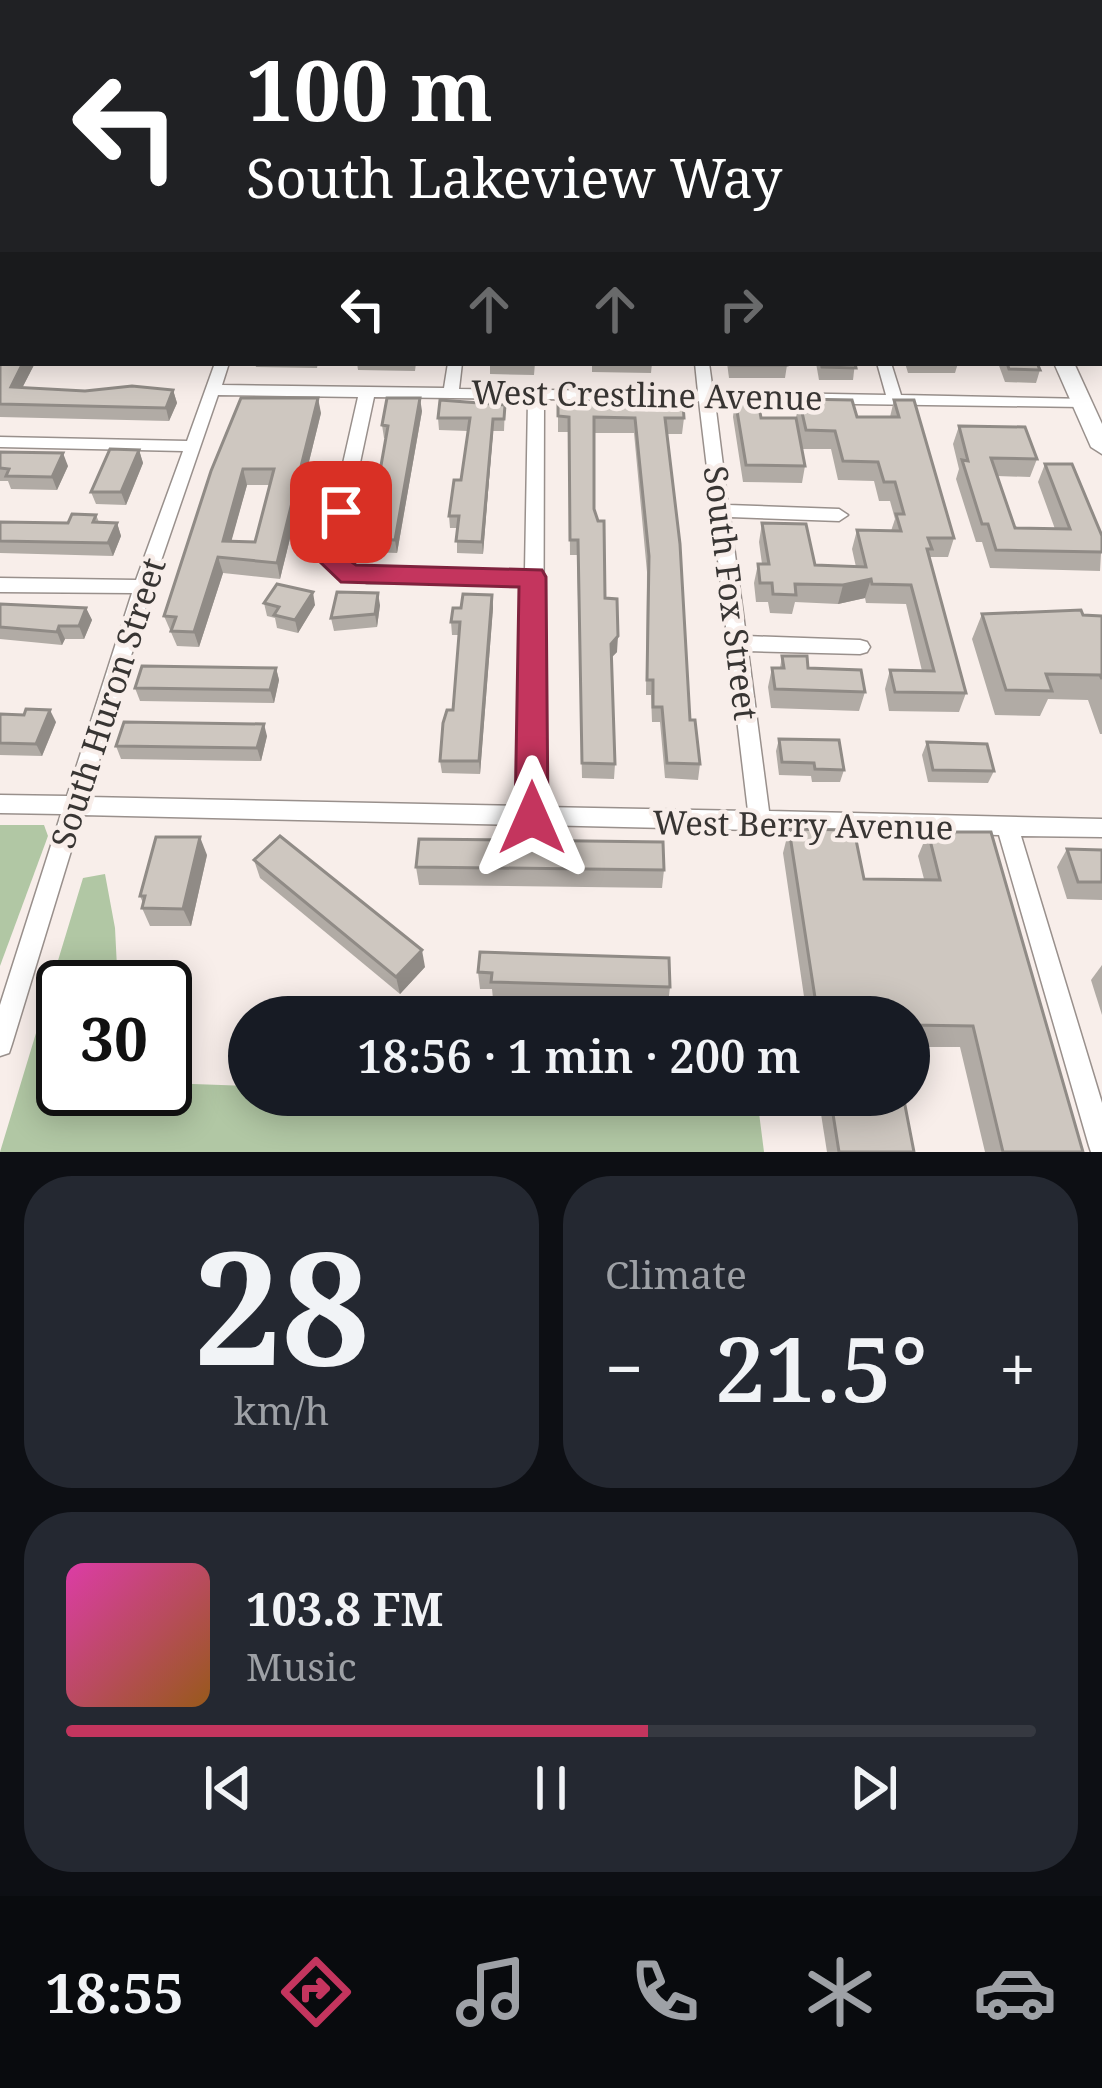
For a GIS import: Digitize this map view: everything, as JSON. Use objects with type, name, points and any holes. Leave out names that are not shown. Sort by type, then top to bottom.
[{"type":"street","name":"South Huron Street","points":[[0,1044],[10,986],[221,366]]},
{"type":"street","points":[[451,393],[455,366]]},
{"type":"street","name":"South Fox Street","points":[[702,366],[760,824]]},
{"type":"street","points":[[885,366],[895,399]]},
{"type":"street","points":[[1065,366],[1102,447]]},
{"type":"street","name":"West Crestline Avenue","points":[[213,390],[1082,402]]},
{"type":"street","points":[[367,392],[332,552],[339,569],[367,577],[533,577]]},
{"type":"street","points":[[532,818],[536,394]]},
{"type":"street","points":[[0,442],[195,446]]},
{"type":"street","points":[[720,511],[839,514]]},
{"type":"street","points":[[0,585],[143,587]]},
{"type":"street","points":[[738,643],[860,647]]},
{"type":"street","name":"West Berry Avenue","points":[[0,804],[1009,830],[1102,828]]},
{"type":"street","points":[[1009,830],[1102,1146]]},
{"type":"green space","points":[[0,825],[44,825],[48,836],[0,966]]},
{"type":"green space","points":[[105,874],[117,960],[58,960],[83,878]]},
{"type":"green space","points":[[36,1033],[36,1116],[192,1116],[192,1084],[228,1085],[228,1116],[759,1116],[764,1152],[0,1152]]},
{"type":"building","points":[[0,366],[22,366],[11,387],[173,390],[166,408],[0,404]]},
{"type":"building","points":[[1038,366],[1040,370],[1009,369]]},
{"type":"building","points":[[241,398],[318,398],[277,563],[218,557],[194,632],[171,631],[176,617],[164,616],[211,471]],"holes":[[[243,469],[274,469],[255,542],[223,541]]]},
{"type":"building","points":[[387,398],[420,398],[395,540],[368,539],[388,426],[382,425]]},
{"type":"building","points":[[735,399],[758,400],[761,418],[796,418],[805,466],[746,465]]},
{"type":"building","points":[[799,399],[852,400],[857,417],[899,417],[894,400],[914,400],[954,538],[928,538],[932,549],[927,549],[966,693],[895,692],[890,670],[934,671],[911,585],[872,584],[871,579],[843,585],[795,584],[796,595],[773,594],[772,583],[760,583],[758,564],[769,564],[762,523],[806,524],[815,565],[866,567],[857,530],[901,531],[896,514],[904,514],[895,482],[884,482],[878,462],[843,461],[835,431],[806,430]]},
{"type":"building","points":[[440,400],[505,405],[504,419],[493,419],[482,542],[456,541],[459,516],[449,516],[454,480],[461,480],[470,418],[438,418]]},
{"type":"building","points":[[558,402],[683,404],[684,418],[665,418],[680,544],[690,720],[695,720],[700,764],[667,763],[662,707],[653,707],[653,680],[647,680],[649,556],[635,418],[594,417],[594,509],[598,521],[604,521],[605,598],[617,599],[618,636],[611,644],[615,764],[582,763],[578,540],[570,540],[569,417],[558,416]]},
{"type":"building","points":[[959,426],[1025,427],[1037,459],[991,458],[1015,528],[1070,529],[1045,464],[1072,464],[1102,536],[1102,552],[996,550],[988,524],[982,524],[962,460],[968,461]]},
{"type":"building","points":[[110,449],[139,450],[121,492],[91,492]]},
{"type":"building","points":[[0,452],[63,453],[52,477],[6,476],[9,469],[0,468]]},
{"type":"building","points":[[72,514],[96,515],[93,522],[117,523],[108,543],[0,541],[0,522],[68,523]]},
{"type":"building","points":[[277,584],[313,592],[295,620],[274,615],[279,607],[264,603]]},
{"type":"building","points":[[337,592],[378,593],[375,614],[331,618]]},
{"type":"building","points":[[463,594],[492,595],[479,761],[440,761],[443,723],[447,710],[453,710],[460,622],[451,622],[453,608],[461,608]]},
{"type":"building","points":[[0,604],[86,608],[79,626],[59,626],[57,632],[0,627]]},
{"type":"building","points":[[1081,610],[1083,615],[1102,616],[1102,679],[1100,675],[1046,674],[1052,691],[1006,690],[982,614]]},
{"type":"building","points":[[782,656],[807,656],[808,668],[861,670],[865,692],[775,689],[772,668],[784,668]]},
{"type":"building","points":[[142,666],[276,668],[270,690],[135,688]]},
{"type":"building","points":[[26,709],[50,710],[36,744],[0,743],[0,714],[24,715]]},
{"type":"building","points":[[124,722],[264,724],[257,748],[116,746]]},
{"type":"building","points":[[779,739],[839,740],[844,770],[782,762]]},
{"type":"building","points":[[927,742],[987,744],[994,771],[933,770]]},
{"type":"building","points":[[789,829],[854,830],[864,879],[940,880],[928,832],[991,832],[1083,1152],[1003,1152],[973,1026],[930,1025],[930,996],[815,996]]},
{"type":"building","points":[[280,836],[422,950],[396,977],[254,860]]},
{"type":"building","points":[[156,837],[200,837],[183,909],[142,908],[145,896],[140,896]]},
{"type":"building","points":[[419,839],[663,842],[664,870],[416,867]]},
{"type":"building","points":[[1067,849],[1102,850],[1102,882],[1078,882]]},
{"type":"building","points":[[480,952],[669,958],[670,987],[491,982],[492,973],[478,972]]},
{"type":"building","points":[[833,1116],[907,1116],[914,1152],[839,1152]]},
{"type":"route","points":[[341,512],[332,561],[350,575],[533,577],[532,818]]}]
